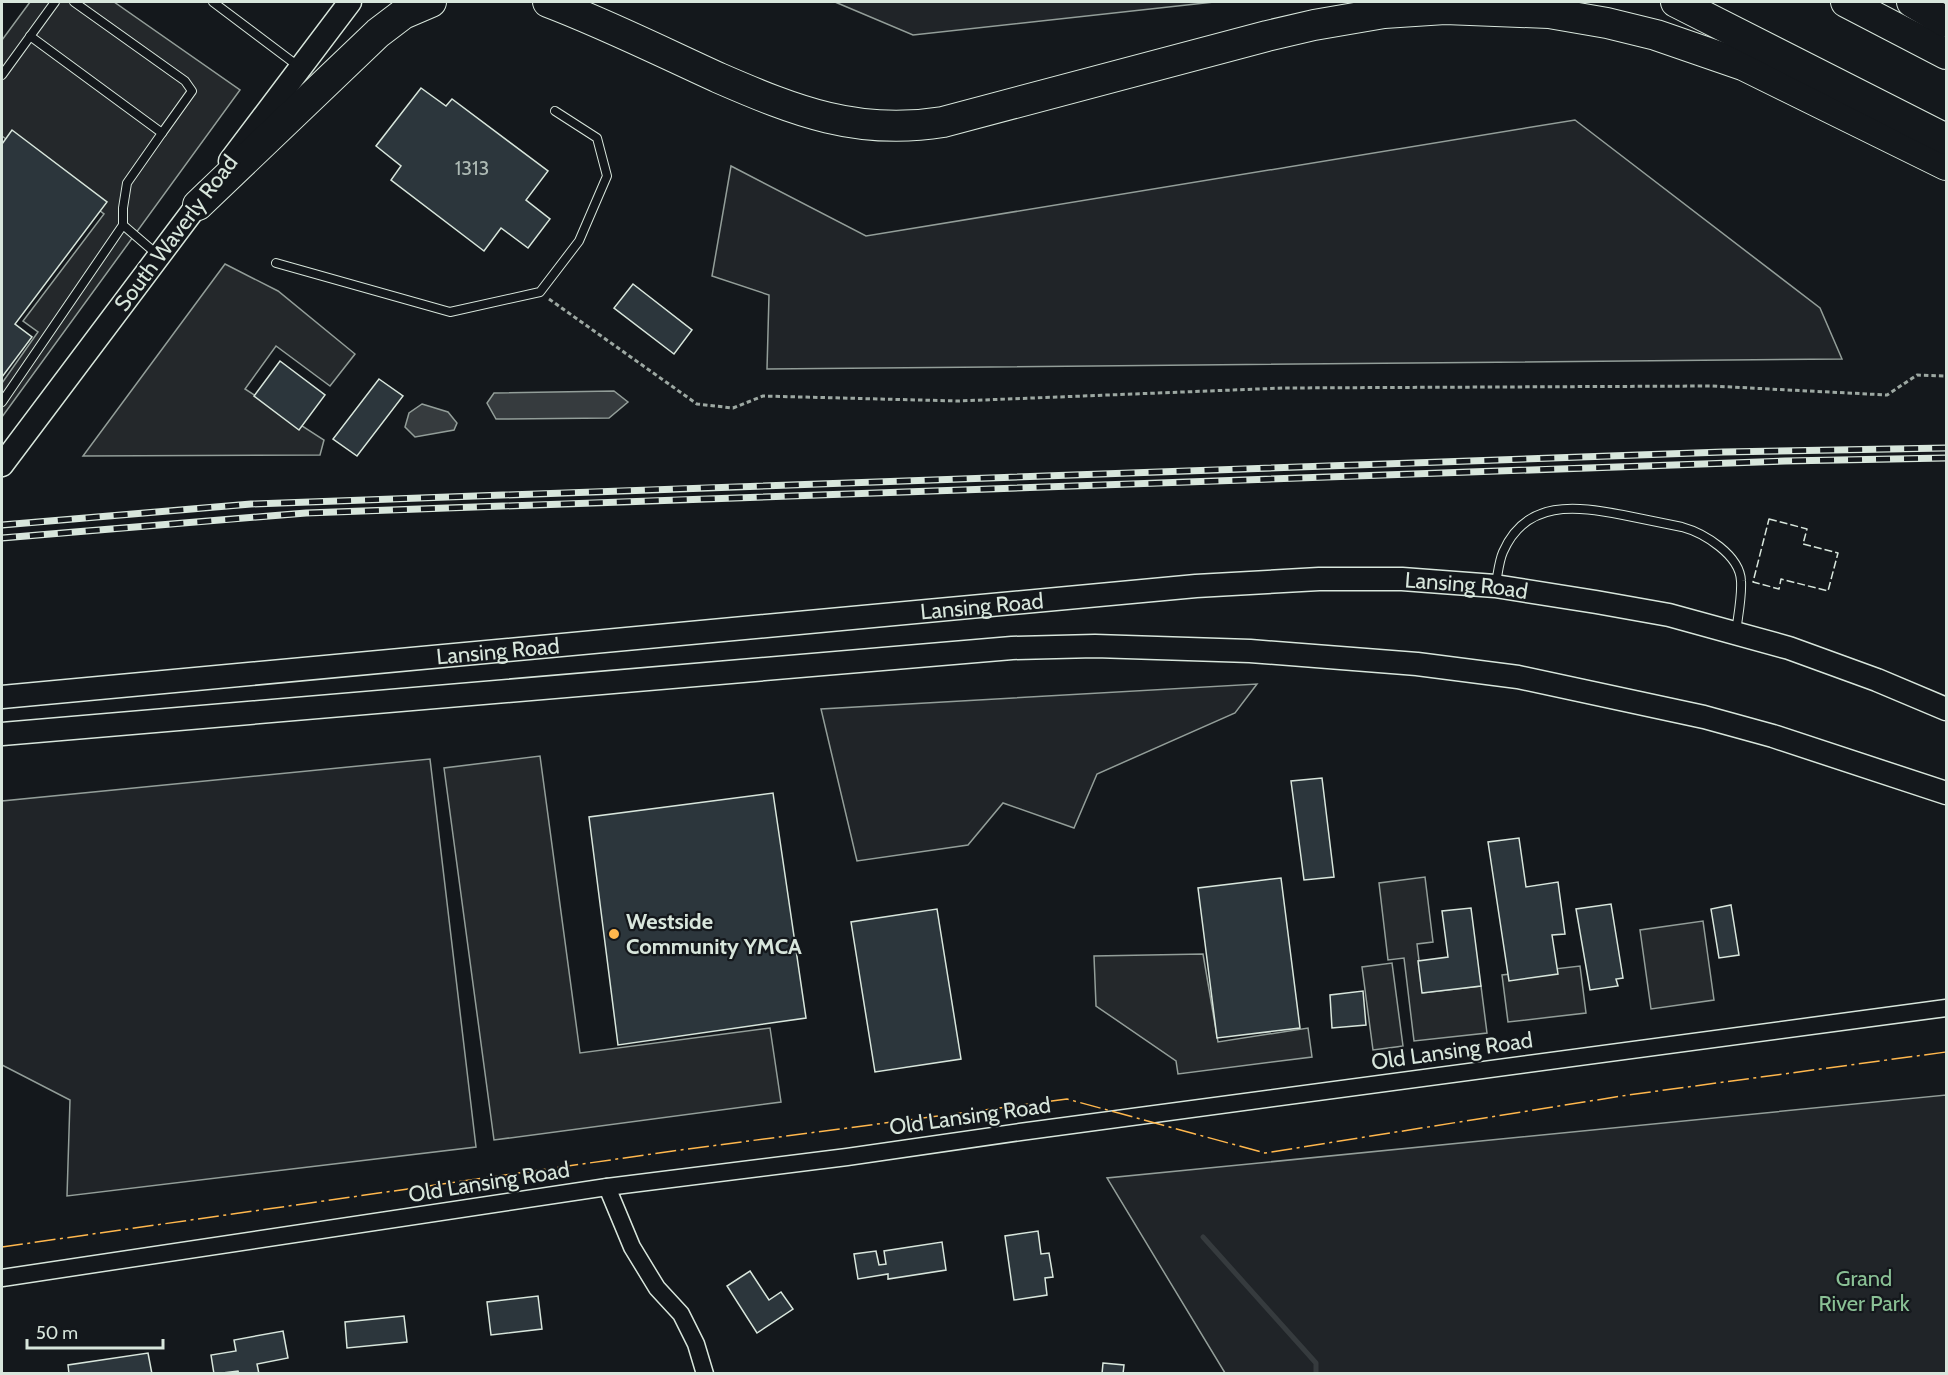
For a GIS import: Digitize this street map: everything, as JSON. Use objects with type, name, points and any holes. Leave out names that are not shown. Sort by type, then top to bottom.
[{"type":"highway","points":[[198,204],[378,33],[403,14],[431,2]]},
{"type":"highway","points":[[548,2],[797,110],[849,123],[906,127],[943,122],[980,113],[1267,36],[1354,17],[1444,9],[1550,13],[1656,35],[1709,52],[1751,69],[1947,165]]},
{"type":"highway","points":[[1676,2],[1947,139]]},
{"type":"highway","points":[[1846,2],[1947,54]]},
{"type":"highway","points":[[1912,2],[1947,22]]},
{"type":"main road","name":"South Waverly Road","points":[[2,465],[350,2]]},
{"type":"main road","name":"Lansing Road","points":[[2,697],[1196,586],[1343,579],[1402,579],[1496,586],[1669,615],[1789,648],[1877,680],[1947,709]]},
{"type":"main road","name":"Lansing Road","points":[[2,734],[1012,648],[1175,647],[1417,664],[1518,677],[1704,717],[1784,740],[1947,793]]},
{"type":"street","name":"Old Lansing Road","points":[[2,1278],[606,1187],[1947,1008]]},
{"type":"street","points":[[606,1187],[632,1248],[657,1288],[681,1314],[696,1344],[705,1374]]},
{"type":"lane","points":[[2,75],[55,2]]},
{"type":"lane","points":[[2,402],[123,225],[123,208],[128,183],[192,91],[185,81],[74,2]]},
{"type":"lane","points":[[213,2],[300,67]]},
{"type":"lane","points":[[30,36],[162,133]]},
{"type":"lane","points":[[276,263],[450,312],[540,292],[579,241],[607,176],[597,138],[555,111]]},
{"type":"lane","points":[[123,225],[159,256]]},
{"type":"lane","points":[[1496,586],[1502,555],[1508,541],[1518,528],[1537,515],[1556,509],[1584,508],[1682,526],[1712,539],[1737,566],[1742,580],[1736,633]]},
{"type":"path","points":[[540,292],[697,404],[732,408],[763,396],[958,401],[1294,388],[1710,386],[1887,395],[1917,375],[1947,376]]},
{"type":"green space","points":[[835,2],[1214,2],[913,35]]},
{"type":"green space","points":[[1575,120],[1820,308],[1842,359],[767,369],[769,295],[712,276],[731,166],[866,236]]},
{"type":"green space","points":[[1257,684],[1235,713],[1097,774],[1074,828],[1003,803],[968,845],[857,861],[821,709]]},
{"type":"green space","points":[[430,759],[476,1147],[67,1196],[70,1100],[2,1065],[2,801]]},
{"type":"green space","name":"Grand River Park","points":[[1946,1095],[1946,1373],[1225,1373],[1107,1178]]},
{"type":"shaded area","points":[[30,2],[114,2],[240,90],[2,417],[2,383],[38,332],[23,321],[104,214],[2,136],[2,40]]},
{"type":"shaded area","points":[[225,264],[278,291],[355,354],[330,386],[276,346],[245,389],[324,440],[320,455],[83,456]]},
{"type":"shaded area","points":[[614,391],[628,402],[609,418],[496,419],[487,403],[494,393]]},
{"type":"shaded area","points":[[422,404],[448,412],[457,423],[454,430],[415,437],[405,427],[409,413]]},
{"type":"shaded area","points":[[540,756],[580,1053],[770,1028],[781,1102],[494,1140],[444,768]]},
{"type":"shaded area","points":[[1425,877],[1433,942],[1417,944],[1423,993],[1481,986],[1487,1033],[1414,1041],[1404,958],[1388,960],[1379,883]]},
{"type":"shaded area","points":[[1703,921],[1714,1000],[1651,1009],[1640,930]]},
{"type":"shaded area","points":[[1203,954],[1218,1042],[1308,1028],[1312,1057],[1178,1074],[1176,1061],[1096,1006],[1094,956]]},
{"type":"shaded area","points":[[1392,963],[1403,1046],[1373,1050],[1362,967]]},
{"type":"shaded area","points":[[1580,966],[1586,1013],[1508,1022],[1502,975]]},
{"type":"building","points":[[421,88],[446,106],[452,99],[548,171],[526,200],[550,219],[528,248],[501,228],[484,251],[391,180],[401,166],[376,146]]},
{"type":"building","points":[[12,130],[107,202],[15,324],[32,337],[2,377],[2,144]]},
{"type":"building","points":[[633,284],[692,330],[674,354],[614,308]]},
{"type":"building","points":[[280,361],[325,395],[299,430],[254,396]]},
{"type":"building","points":[[379,379],[403,396],[357,456],[333,439]]},
{"type":"building","points":[[1322,778],[1334,877],[1304,880],[1291,781]]},
{"type":"building","points":[[773,793],[806,1018],[618,1045],[589,817]]},
{"type":"building","points":[[1519,838],[1526,887],[1558,882],[1565,934],[1552,935],[1558,974],[1509,981],[1488,842]]},
{"type":"building","points":[[1281,878],[1300,1028],[1217,1038],[1198,888]]},
{"type":"building","points":[[1611,904],[1623,978],[1616,979],[1618,986],[1590,990],[1576,909]]},
{"type":"building","points":[[1731,905],[1739,955],[1719,958],[1711,909]]},
{"type":"building","points":[[1471,908],[1481,986],[1422,993],[1418,961],[1448,957],[1442,911]]},
{"type":"building","points":[[937,909],[961,1059],[875,1072],[851,922]]},
{"type":"building","points":[[1363,991],[1366,1025],[1332,1028],[1330,995]]},
{"type":"building","points":[[1038,1231],[1041,1254],[1049,1253],[1053,1277],[1045,1278],[1047,1295],[1014,1300],[1005,1236]]},
{"type":"building","points":[[942,1242],[946,1270],[888,1279],[888,1274],[858,1279],[854,1254],[876,1251],[879,1265],[886,1264],[884,1251]]},
{"type":"building","points":[[750,1271],[769,1300],[781,1292],[793,1309],[757,1333],[727,1286]]},
{"type":"building","points":[[538,1296],[542,1329],[491,1335],[487,1302]]},
{"type":"building","points":[[404,1316],[407,1342],[347,1348],[345,1322]]},
{"type":"building","points":[[283,1331],[288,1358],[257,1364],[259,1374],[239,1374],[238,1371],[214,1374],[211,1355],[236,1351],[234,1340]]},
{"type":"building","points":[[148,1353],[152,1374],[69,1374],[68,1365]]},
{"type":"building","points":[[1103,1363],[1124,1365],[1123,1374],[1102,1374]]},
{"type":"waterway","points":[[1203,1237],[1316,1363],[1316,1374]]},
{"type":"railway","points":[[2,525],[251,504],[1723,452],[1946,448]]},
{"type":"railway","points":[[2,538],[306,513],[1785,461],[1946,458]]},
{"type":"fence","points":[[1769,519],[1807,529],[1803,544],[1838,553],[1828,591],[1781,579],[1779,589],[1753,582],[1769,519]]},
{"type":"power","points":[[2,1247],[673,1151],[1067,1099],[1265,1153],[1628,1095],[1946,1052]]},
{"type":"place","name":"Westside Community YMCA","points":[[614,934]]}]
